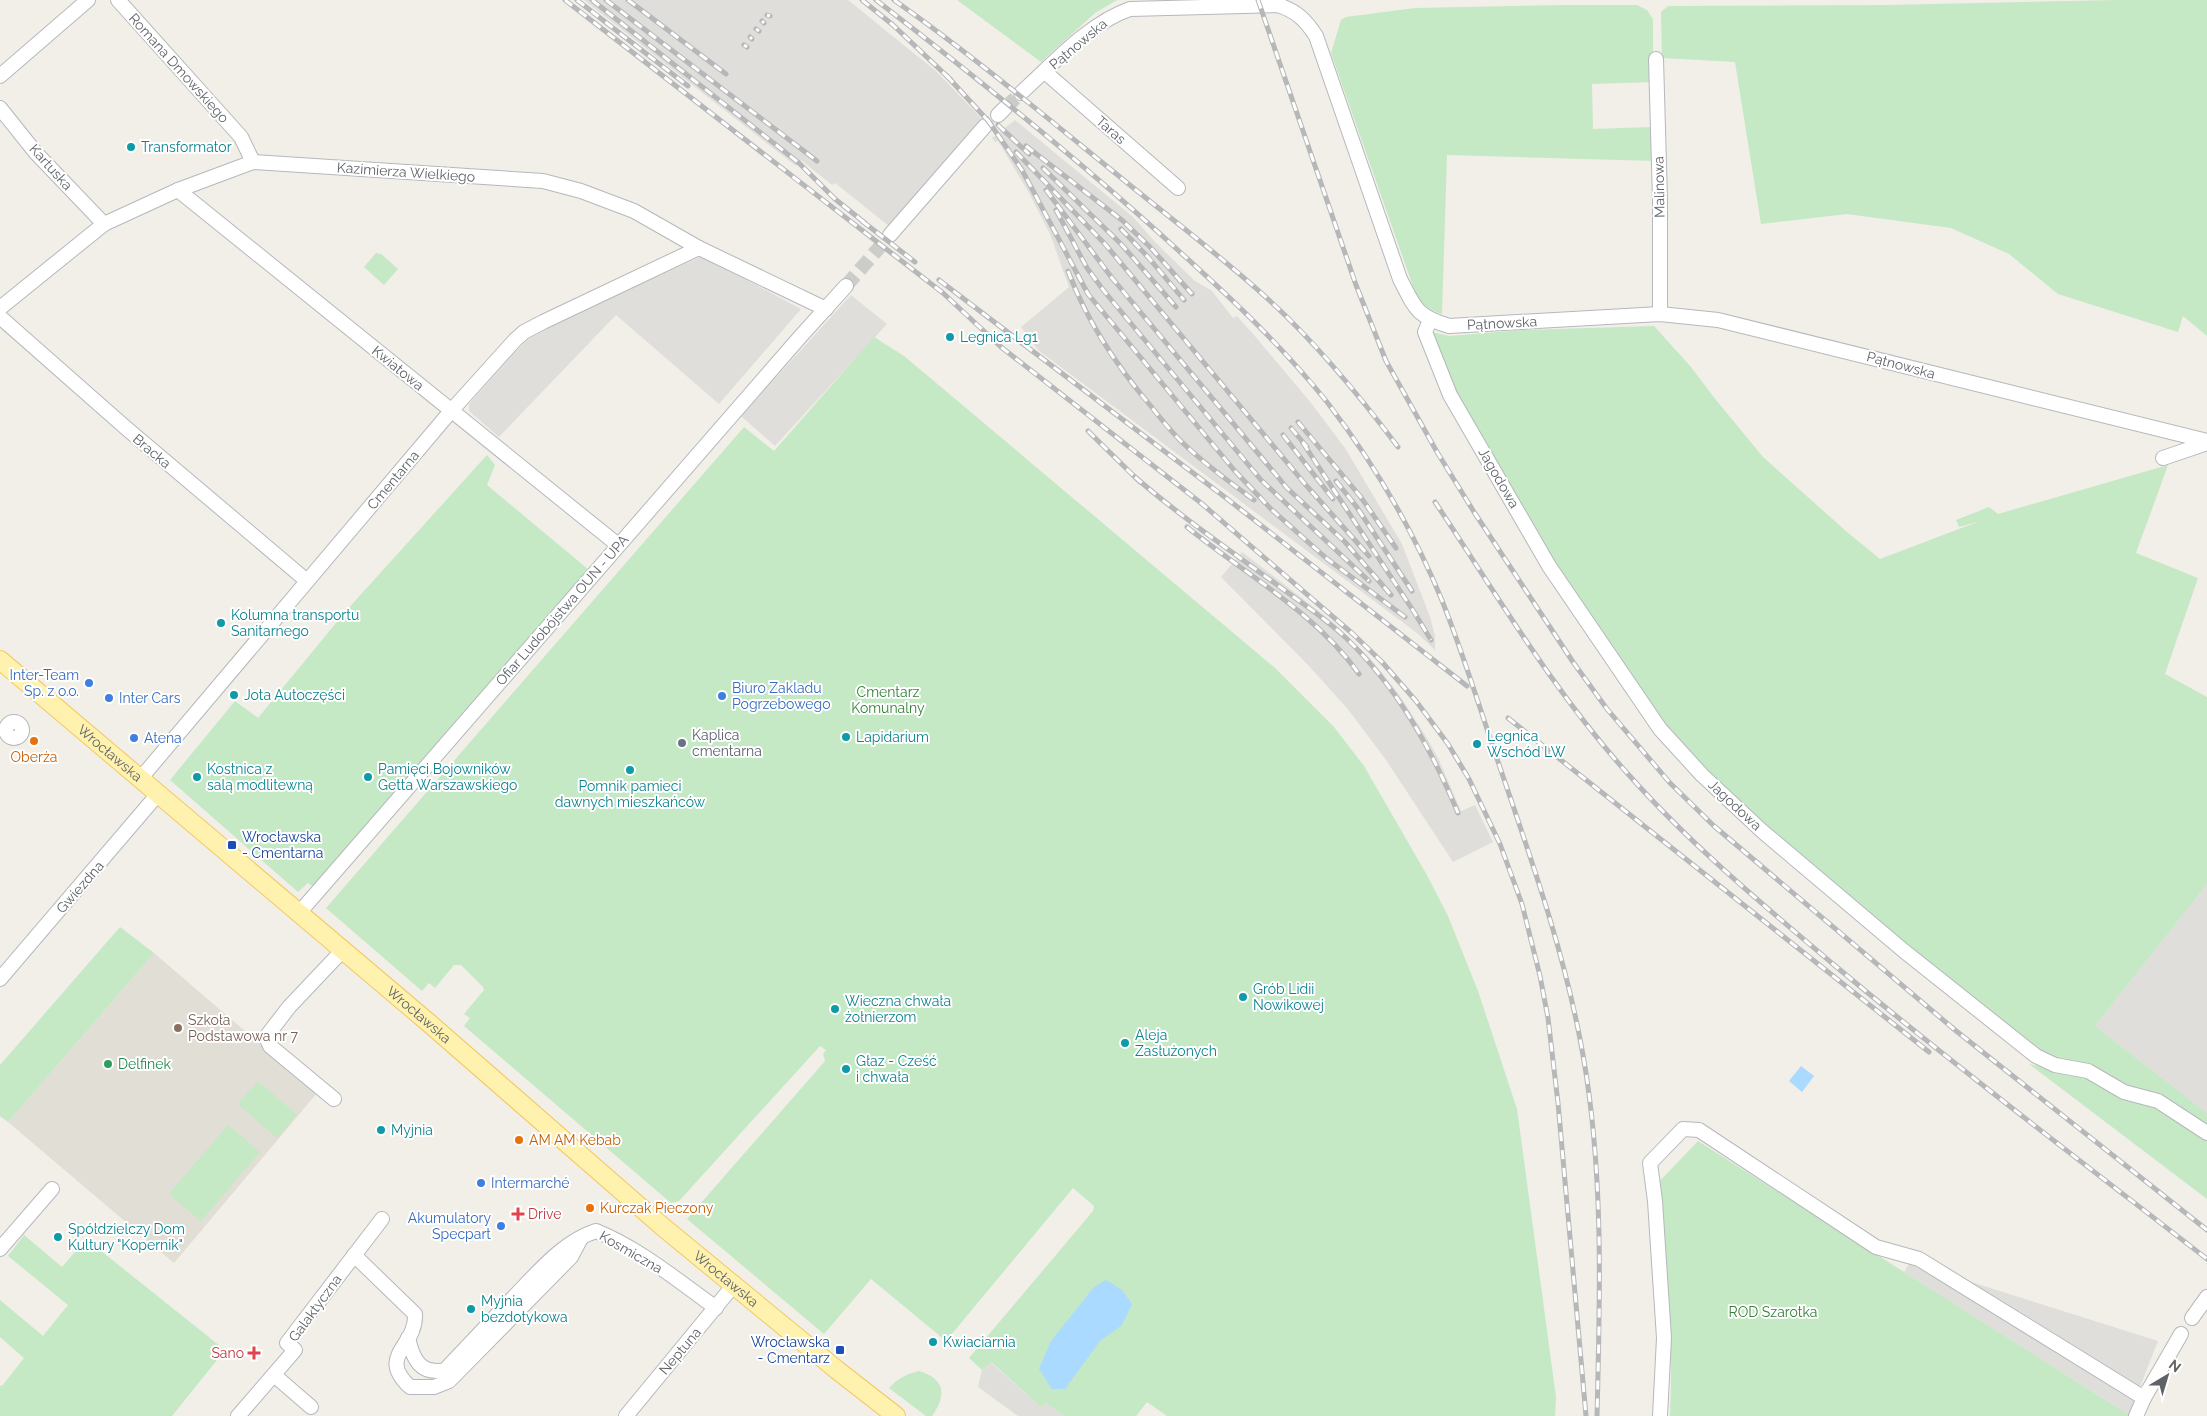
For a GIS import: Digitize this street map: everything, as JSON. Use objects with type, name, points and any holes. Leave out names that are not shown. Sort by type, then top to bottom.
[{"type":"main road","name":"Wrocławska","points":[[0,660],[343,950],[733,1286],[896,1416]]},
{"type":"main road","name":"Wrocławska","points":[[837,1370],[865,1405],[879,1416]]},
{"type":"street","points":[[0,76],[88,0]]},
{"type":"street","name":"Romana Dmowskiego","points":[[118,0],[241,137],[253,162]]},
{"type":"street","name":"Pątnowska","points":[[1021,93],[1097,26],[1114,15],[1130,9],[1278,5],[1292,10],[1306,19],[1316,36],[1400,279],[1416,311],[1430,320],[1449,326],[1660,314],[1718,320],[2207,442]]},
{"type":"street","name":"Malinowa","points":[[1656,59],[1660,200],[1660,314]]},
{"type":"street","name":"Taras","points":[[1045,72],[1178,188]]},
{"type":"street","name":"Kartuska","points":[[0,108],[36,153],[104,224]]},
{"type":"street","points":[[890,235],[985,126]]},
{"type":"street","name":"Kazimierza Wielkiego","points":[[0,308],[104,224],[178,190],[253,162],[543,181],[581,191],[634,210],[699,248],[826,308]]},
{"type":"street","name":"Kwiatowa","points":[[178,190],[618,546]]},
{"type":"street","name":"Cmentarna","points":[[140,779],[451,411],[515,340],[524,332],[699,248]]},
{"type":"street","points":[[826,308],[846,286]]},
{"type":"street","name":"Ofiar Ludobójstwa OUN - UPA","points":[[299,913],[826,308]]},
{"type":"street","name":"Bracka","points":[[0,317],[126,428],[307,581]]},
{"type":"street","name":"Jagodowa","points":[[1430,320],[1425,332],[1450,395],[1549,566],[1660,729],[1702,775],[1814,876],[1904,951],[2036,1056],[2055,1065],[2088,1071],[2124,1092],[2158,1101],[2207,1133]]},
{"type":"street","points":[[2163,458],[2207,442]]},
{"type":"street","points":[[0,747],[9,736]]},
{"type":"street","name":"Gwiezdna","points":[[0,979],[158,794]]},
{"type":"street","points":[[334,1099],[267,1042],[267,1034],[289,1007],[343,950]]},
{"type":"street","points":[[1660,1416],[1664,1338],[1655,1202],[1650,1163],[1683,1129],[1699,1130],[1876,1247],[1919,1260],[2144,1398]]},
{"type":"street","points":[[0,1249],[52,1189]]},
{"type":"street","name":"Galaktyczna","points":[[238,1416],[295,1350],[287,1343],[382,1219]]},
{"type":"street","name":"Kosmiczna","points":[[354,1255],[415,1314],[415,1325],[396,1362],[396,1371],[410,1387],[434,1387],[449,1381],[570,1257],[582,1235],[596,1231],[612,1237],[658,1265],[716,1308]]},
{"type":"street","points":[[408,1338],[412,1357],[424,1367],[435,1372],[445,1370],[527,1284],[562,1250],[582,1235]]},
{"type":"street","name":"Neptuna","points":[[626,1416],[733,1286]]},
{"type":"street","points":[[2192,1318],[2207,1297]]},
{"type":"street","points":[[2136,1416],[2144,1398],[2181,1334]]},
{"type":"street","points":[[274,1375],[311,1407]]},
{"type":"shaded area","points":[[584,0],[848,0],[937,72],[983,120],[963,140],[889,226],[835,183],[832,185],[801,160],[796,166]]},
{"type":"shaded area","points":[[1015,120],[1133,217],[1156,243],[1195,281],[1212,291],[1233,318],[1237,316],[1254,335],[1311,403],[1345,448],[1402,544],[1430,617],[1435,636],[1435,650],[1417,633],[1038,350],[1021,327],[1069,287],[1050,234],[1029,193],[998,141],[995,142],[992,138]]},
{"type":"shaded area","points":[[703,256],[801,309],[719,404],[616,315],[499,437],[469,411],[469,404],[529,339],[570,316]]},
{"type":"shaded area","points":[[851,295],[887,324],[775,446],[741,416]]},
{"type":"shaded area","points":[[1242,552],[1333,622],[1368,656],[1398,693],[1427,738],[1439,760],[1461,811],[1475,805],[1493,842],[1453,862],[1386,760],[1347,708],[1308,665],[1221,577]]},
{"type":"shaded area","points":[[2207,884],[2207,1113],[2095,1026]]},
{"type":"shaded area","points":[[154,953],[317,1093],[174,1263],[8,1122]]},
{"type":"shaded area","points":[[1916,1253],[1965,1280],[2158,1341],[2129,1415],[1904,1272]]},
{"type":"shaded area","points":[[990,1362],[1041,1407],[1046,1402],[1064,1416],[1018,1416],[978,1387],[982,1370]]},
{"type":"green space","points":[[957,0],[1117,0],[1095,13],[1041,62]]},
{"type":"green space","points":[[2207,0],[2207,336],[2183,316],[2178,332],[2058,294],[2009,254],[1951,228],[1847,214],[1761,224],[1735,62],[1662,58],[1661,12],[1668,6],[1888,5]]},
{"type":"green space","points":[[1637,5],[1647,10],[1653,19],[1653,82],[1592,84],[1593,129],[1652,127],[1655,161],[1447,155],[1442,314],[1437,312],[1423,303],[1415,292],[1331,53],[1341,20],[1346,17],[1415,8]]},
{"type":"green space","points":[[376,253],[381,254],[398,269],[384,285],[364,267]]},
{"type":"green space","points":[[1654,326],[1691,367],[1763,457],[1880,559],[1980,521],[1959,527],[1956,520],[1989,507],[1998,514],[2168,465],[2136,553],[2198,578],[2165,674],[2207,697],[2207,884],[2095,1026],[2207,1113],[2207,1128],[2122,1085],[2041,1053],[1846,897],[1743,808],[1664,727],[1586,614],[1462,405],[1444,368],[1432,332],[1449,336],[1523,330]]},
{"type":"green space","name":"Cmentarz Komunalny","points":[[874,337],[904,356],[1275,668],[1334,727],[1364,766],[1428,877],[1448,916],[1478,991],[1517,1109],[1556,1397],[1555,1416],[1167,1416],[1147,1402],[1136,1416],[1064,1416],[1046,1403],[1041,1407],[991,1362],[982,1370],[969,1358],[1093,1211],[1094,1206],[1073,1188],[946,1341],[871,1279],[824,1334],[687,1219],[825,1061],[823,1054],[826,1050],[820,1046],[679,1201],[671,1203],[464,1026],[470,1018],[464,1014],[484,990],[461,965],[454,965],[435,988],[429,983],[422,991],[326,908],[744,427],[774,451]]},
{"type":"green space","points":[[487,455],[495,465],[487,485],[589,570],[313,887],[308,883],[298,892],[170,780],[235,701],[258,718],[345,612]]},
{"type":"green space","points":[[120,927],[154,953],[8,1122],[0,1116],[0,1065]]},
{"type":"green space","points":[[2029,1064],[2084,1076],[2154,1105],[2207,1138],[2207,1199]]},
{"type":"green space","points":[[258,1081],[297,1115],[277,1138],[238,1104]]},
{"type":"green space","points":[[228,1125],[260,1152],[201,1221],[169,1194]]},
{"type":"green space","name":"ROD Szarotka","points":[[1698,1141],[2129,1415],[1670,1416],[1670,1329],[1657,1184]]},
{"type":"green space","points":[[24,1235],[62,1267],[86,1239],[225,1350],[172,1416],[0,1416],[0,1385],[2,1386],[24,1358],[0,1337],[0,1300],[43,1336],[68,1305],[8,1256]]},
{"type":"green space","points":[[919,1371],[934,1378],[941,1389],[940,1401],[932,1416],[926,1416],[889,1388],[903,1377]]},
{"type":"water","points":[[1801,1066],[1814,1076],[1802,1092],[1789,1081]]},
{"type":"water","points":[[1106,1280],[1122,1290],[1132,1304],[1122,1325],[1100,1341],[1065,1389],[1052,1389],[1039,1369],[1051,1341],[1094,1287]]},
{"type":"tunnel","points":[[1005,108],[1021,93]]},
{"type":"tunnel","points":[[846,286],[890,235]]},
{"type":"railway","points":[[565,0],[943,293],[1001,347],[1201,503],[1353,634],[1382,662],[1416,701],[1448,744],[1469,779],[1500,844],[1522,904],[1540,976],[1548,1018],[1558,1103],[1586,1416]]},
{"type":"railway","points":[[577,0],[688,86]]},
{"type":"railway","points":[[592,0],[799,163],[835,199],[865,223]]},
{"type":"railway","points":[[606,0],[817,161]]},
{"type":"railway","points":[[628,0],[726,74]]},
{"type":"railway","points":[[862,0],[893,25],[951,80]]},
{"type":"railway","points":[[876,0],[1069,154],[1180,252],[1256,324],[1293,362],[1344,425],[1376,472],[1417,546],[1430,572],[1455,633],[1543,896],[1566,975],[1575,1015],[1590,1100],[1597,1190],[1599,1235],[1597,1416]]},
{"type":"railway","points":[[894,0],[952,42],[1251,284],[1321,352],[1353,389],[1398,447]]},
{"type":"railway","points":[[1258,0],[1356,285],[1386,361],[1437,452],[1474,512],[1573,662],[1607,709],[1670,783],[1714,826],[1955,1030],[2207,1230]]},
{"type":"railway","points":[[947,76],[991,124]]},
{"type":"railway","points":[[987,119],[1022,170],[1088,294],[1234,470],[1271,509],[1326,558],[1405,617]]},
{"type":"railway","points":[[998,125],[1029,154]]},
{"type":"railway","points":[[1026,146],[1123,221],[1151,248],[1192,294]]},
{"type":"railway","points":[[1016,152],[1105,244],[1305,484],[1369,556]]},
{"type":"railway","points":[[1043,168],[1121,244],[1176,307]]},
{"type":"railway","points":[[1046,190],[1112,278],[1287,488],[1345,542],[1391,595]]},
{"type":"railway","points":[[1056,210],[1087,268],[1104,291],[1261,480],[1369,581]]},
{"type":"railway","points":[[862,221],[915,262]]},
{"type":"railway","points":[[1121,229],[1148,257],[1184,300]]},
{"type":"railway","points":[[1068,271],[1084,307],[1103,341],[1125,374],[1162,421],[1202,460],[1254,500]]},
{"type":"railway","points":[[939,280],[1226,498],[1467,686]]},
{"type":"railway","points":[[1298,422],[1360,496],[1396,548]]},
{"type":"railway","points":[[1291,428],[1307,447]]},
{"type":"railway","points":[[1088,431],[1140,482]]},
{"type":"railway","points":[[1283,435],[1333,499]]},
{"type":"railway","points":[[1303,443],[1431,640]]},
{"type":"railway","points":[[1135,477],[1188,520],[1322,618],[1346,638],[1397,698],[1424,742],[1458,813]]},
{"type":"railway","points":[[1336,481],[1356,506],[1412,591]]},
{"type":"railway","points":[[1435,502],[1527,642],[1575,710],[1628,774],[1676,825],[1753,896],[1879,1002],[2207,1259]]},
{"type":"railway","points":[[1187,527],[1301,613],[1322,631],[1359,674]]},
{"type":"railway","points":[[1508,718],[1929,1052]]},
{"type":"place","name":"Transformator","points":[[131,147]]},
{"type":"place","name":"Legnica Lg1","points":[[950,337]]},
{"type":"place","name":"Kolumna transportu Sanitarnego","points":[[221,623]]},
{"type":"place","name":"Inter-Team Sp. z o.o.","points":[[89,683]]},
{"type":"place","name":"Jota Autoczęści","points":[[234,695]]},
{"type":"place","name":"Biuro Zakladu Pogrzebowego","points":[[722,696]]},
{"type":"place","name":"Inter Cars","points":[[109,698]]},
{"type":"place","name":"Lapidarium","points":[[846,737]]},
{"type":"place","name":"Atena","points":[[134,738]]},
{"type":"place","name":"Oberża","points":[[34,741]]},
{"type":"place","name":"Kaplica cmentarna","points":[[682,743]]},
{"type":"place","name":"Legnica Wschód LW","points":[[1477,744]]},
{"type":"place","name":"Pomnik pamieci dawnych mieszkańców","points":[[630,770]]},
{"type":"place","name":"Kostnica z salą modlitewną","points":[[197,777]]},
{"type":"place","name":"Pamięci Bojowników Getta Warszawskiego","points":[[368,777]]},
{"type":"place","name":"Wrocławska - Cmentarna","points":[[232,845]]},
{"type":"place","name":"Grób Lidii Nowikowej","points":[[1243,997]]},
{"type":"place","name":"Wieczna chwała żołnierzom","points":[[835,1009]]},
{"type":"place","name":"Szkoła Podstawowa nr 7","points":[[178,1028]]},
{"type":"place","name":"Aleja Zasłużonych","points":[[1125,1043]]},
{"type":"place","name":"Delfinek","points":[[108,1064]]},
{"type":"place","name":"Głaz - Cześć i chwała","points":[[846,1069]]},
{"type":"place","name":"Myjnia","points":[[381,1130]]},
{"type":"place","name":"AM AM Kebab","points":[[519,1140]]},
{"type":"place","name":"Intermarché","points":[[481,1183]]},
{"type":"place","name":"Kurczak Pieczony","points":[[590,1208]]},
{"type":"place","name":"Drive","points":[[518,1214]]},
{"type":"place","name":"Akumulatory Specpart","points":[[501,1226]]},
{"type":"place","name":"Spółdzielczy Dom Kultury \"Kopernik\"","points":[[58,1237]]},
{"type":"place","name":"Myjnia bezdotykowa","points":[[471,1309]]},
{"type":"place","name":"Kwiaciarnia","points":[[933,1342]]},
{"type":"place","name":"Wrocławska - Cmentarz","points":[[840,1350]]},
{"type":"place","name":"Sano","points":[[254,1353]]}]
